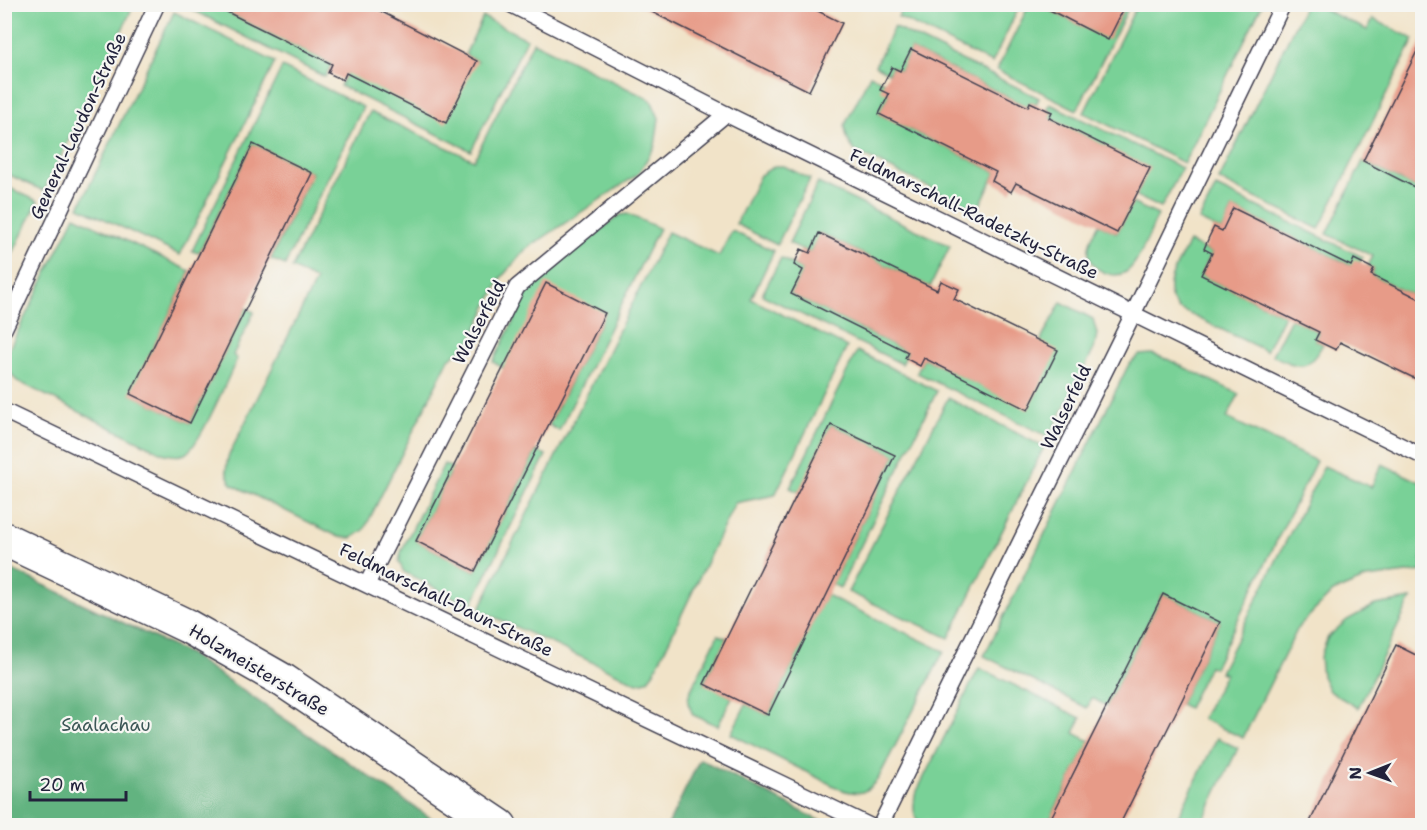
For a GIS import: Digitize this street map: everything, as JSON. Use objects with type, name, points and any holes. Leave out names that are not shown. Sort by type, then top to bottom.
[{"type":"street","name":"Holzmeisterstraße","points":[[4,539],[187,626],[284,681],[500,825]]},
{"type":"lane","name":"General-Laudon-Straße","points":[[4,329],[157,4]]},
{"type":"lane","name":"Feldmarschall-Radetzky-Straße","points":[[510,4],[726,114],[1422,456]]},
{"type":"lane","name":"Walserfeld","points":[[880,825],[1133,314],[1283,4]]},
{"type":"lane","name":"Walserfeld","points":[[367,584],[517,287],[726,114]]},
{"type":"lane","name":"Feldmarschall-Daun-Straße","points":[[4,411],[870,825]]},
{"type":"green space","points":[[5,4],[134,5],[44,191],[5,173]]},
{"type":"green space","points":[[904,4],[1020,5],[992,63],[898,17]]},
{"type":"green space","points":[[183,5],[213,5],[332,64],[325,77]]},
{"type":"green space","points":[[1029,5],[1041,5],[1108,39],[1126,5],[1130,5],[1077,110],[997,70]]},
{"type":"green space","points":[[1137,5],[1262,5],[1184,163],[1084,113]]},
{"type":"green space","points":[[1305,5],[1315,5],[1367,30],[1373,19],[1414,39],[1319,229],[1219,180]]},
{"type":"green space","points":[[174,12],[275,62],[180,255],[79,207]]},
{"type":"green space","points":[[483,17],[527,39],[471,151],[340,86],[346,73],[477,61],[465,55]]},
{"type":"green space","points":[[894,27],[1039,98],[1036,104],[1030,102],[1028,107],[911,49],[900,71],[892,67],[889,73],[875,66]]},
{"type":"green space","points":[[533,42],[651,100],[659,118],[655,146],[638,174],[525,250],[501,278],[469,344],[449,359],[364,530],[352,538],[339,537],[231,484],[226,471],[228,457],[316,280],[292,268],[370,112],[474,160]]},
{"type":"green space","points":[[282,67],[363,107],[285,265],[271,259],[312,173],[253,144],[199,253],[192,251]]},
{"type":"green space","points":[[870,75],[884,82],[889,94],[879,114],[996,172],[977,211],[855,151],[846,136],[845,125]]},
{"type":"green space","points":[[1050,104],[1182,168],[1161,208],[1136,196],[1149,168],[1049,118],[1052,112],[1047,110]]},
{"type":"green space","points":[[1363,161],[1422,191],[1422,300],[1371,275],[1374,269],[1368,266],[1373,256],[1327,234]]},
{"type":"green space","points":[[775,166],[784,166],[810,179],[777,245],[736,224],[760,175]]},
{"type":"green space","points":[[818,183],[950,246],[930,287],[820,233],[810,253],[789,243]]},
{"type":"green space","points":[[5,186],[38,201],[5,270]]},
{"type":"green space","points":[[1216,187],[1363,257],[1360,262],[1351,266],[1233,208],[1222,231],[1199,220]]},
{"type":"green space","points":[[1132,203],[1158,215],[1131,268],[1115,275],[1103,272],[1094,265],[1089,255],[1091,239],[1099,224],[1117,233]]},
{"type":"green space","points":[[627,214],[659,228],[559,431],[549,425],[605,313],[503,368],[493,362],[531,286],[542,274],[620,215]]},
{"type":"green space","points":[[75,216],[190,271],[131,394],[190,423],[246,308],[254,312],[233,355],[237,359],[213,410],[198,438],[185,454],[177,456],[162,453],[17,381],[10,371],[8,351]]},
{"type":"green space","points":[[732,231],[774,251],[751,299],[847,347],[775,495],[735,503],[654,672],[647,681],[637,683],[479,610],[668,232],[719,256]]},
{"type":"green space","points":[[1189,242],[1212,253],[1201,275],[1284,315],[1266,351],[1179,309],[1173,301],[1170,293],[1172,276]]},
{"type":"green space","points":[[781,258],[803,270],[791,294],[908,352],[902,364],[762,295]]},
{"type":"green space","points":[[1061,302],[1093,319],[1097,334],[1094,349],[1049,437],[917,373],[924,358],[1028,409],[1040,342]]},
{"type":"green space","points":[[1291,318],[1319,332],[1315,340],[1323,344],[1307,364],[1296,365],[1272,355]]},
{"type":"green space","points":[[857,351],[937,391],[840,588],[832,584],[895,455],[831,425],[799,492],[790,488]]},
{"type":"green space","points":[[1152,354],[1239,394],[1227,418],[1316,461],[1214,668],[1209,666],[1188,708],[1180,704],[1220,622],[1163,594],[1107,706],[1092,698],[1087,708],[984,656],[1128,366],[1139,355]]},
{"type":"green space","points":[[948,398],[1044,447],[949,638],[848,592]]},
{"type":"green space","points":[[536,451],[546,455],[471,606],[404,572],[399,562],[401,552],[444,464],[453,468],[416,541],[475,571]]},
{"type":"green space","points":[[1382,464],[1422,483],[1422,571],[1367,578],[1333,592],[1299,626],[1243,738],[1202,719],[1225,674],[1220,672],[1324,466],[1371,487]]},
{"type":"green space","name":"Saalachau","points":[[4,566],[189,654],[441,825],[5,825]]},
{"type":"green space","points":[[826,595],[944,651],[878,779],[870,788],[862,792],[842,790],[731,734],[746,704],[768,715]]},
{"type":"green space","points":[[1411,599],[1358,708],[1329,691],[1322,676],[1320,657],[1328,637],[1347,620],[1375,605]]},
{"type":"green space","points":[[718,635],[727,638],[704,683],[732,697],[718,726],[693,715],[688,703],[689,694]]},
{"type":"green space","points":[[979,668],[1081,718],[1074,733],[1090,741],[1047,825],[920,825],[916,818],[915,795]]},
{"type":"green space","points":[[1217,738],[1238,748],[1201,825],[1174,825]]},
{"type":"green space","points":[[700,759],[828,825],[668,825]]},
{"type":"building","points":[[636,4],[804,4],[842,23],[809,91]]},
{"type":"building","points":[[1038,4],[1126,4],[1108,40]]},
{"type":"building","points":[[213,5],[378,5],[376,9],[477,61],[446,123],[346,73],[343,80],[328,73],[332,64]]},
{"type":"building","points":[[1422,41],[1422,191],[1363,161]]},
{"type":"building","points":[[911,49],[1028,107],[1030,102],[1052,112],[1049,118],[1150,168],[1117,233],[1016,183],[1011,192],[992,181],[996,172],[879,114],[889,94],[880,90],[892,67],[900,71]]},
{"type":"building","points":[[253,144],[312,173],[190,423],[130,394]]},
{"type":"building","points":[[1233,208],[1351,266],[1354,259],[1374,269],[1371,275],[1422,300],[1422,382],[1340,342],[1336,350],[1315,340],[1319,332],[1201,275],[1212,253],[1204,249],[1209,237],[1214,227],[1222,231]]},
{"type":"building","points":[[819,233],[937,290],[941,281],[959,289],[954,299],[1058,350],[1028,410],[924,358],[920,366],[905,358],[908,352],[791,294],[803,270],[794,265],[801,249],[810,253]]},
{"type":"building","points":[[546,283],[605,313],[475,571],[416,541]]},
{"type":"building","points":[[831,425],[895,455],[768,715],[704,684]]},
{"type":"building","points":[[1163,594],[1220,622],[1119,826],[1047,826]]},
{"type":"building","points":[[1396,645],[1422,658],[1422,826],[1308,826]]}]
